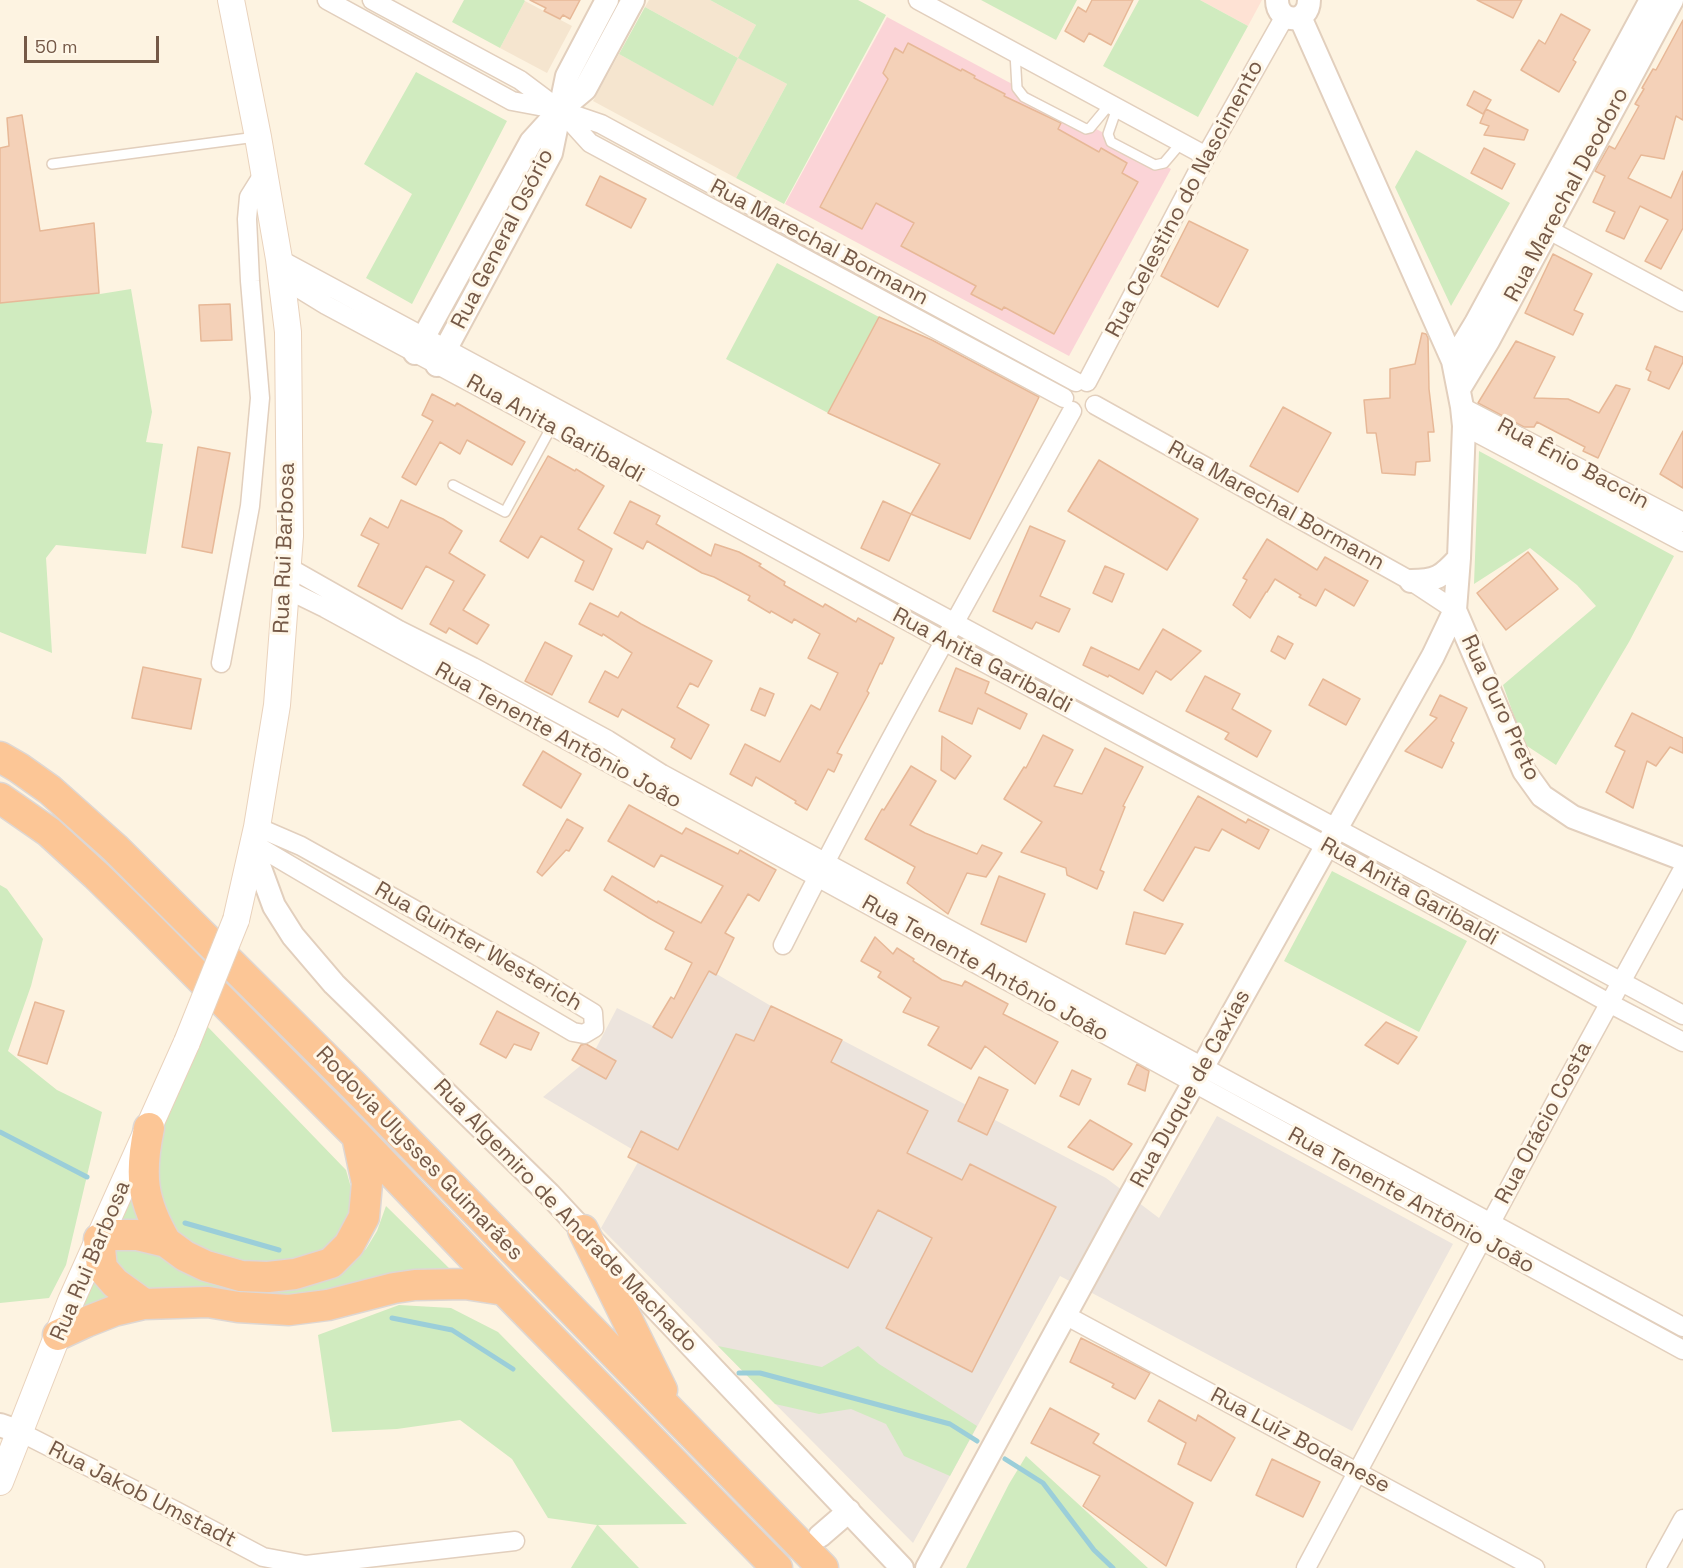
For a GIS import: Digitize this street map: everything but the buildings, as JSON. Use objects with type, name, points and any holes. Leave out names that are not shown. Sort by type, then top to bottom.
[{"type":"highway","name":"Rodovia Ulysses Guimarães","points":[[0,757],[50,790],[115,848],[355,1087],[823,1568]]},
{"type":"highway","name":"Rodovia Ulysses Guimarães","points":[[0,798],[49,832],[96,875],[357,1136],[504,1290],[777,1568]]},
{"type":"highway","points":[[149,1128],[144,1151],[143,1175],[146,1199],[166,1242]]},
{"type":"highway","points":[[144,1304],[115,1283],[102,1268],[99,1239],[115,1234],[137,1235],[166,1242],[185,1256],[206,1266],[241,1276],[268,1277],[296,1274],[331,1263],[349,1245],[364,1217],[367,1183],[357,1136]]},
{"type":"highway","points":[[583,1230],[674,1415]]},
{"type":"highway","points":[[58,1335],[114,1311],[144,1304],[208,1302],[250,1308],[290,1310],[328,1305],[415,1285],[465,1284],[504,1290]]},
{"type":"main road","name":"Rua Rui Barbosa","points":[[0,1482],[10,1429],[58,1335],[71,1301],[187,1042],[236,920],[255,840],[277,705],[290,536],[288,332],[280,268],[258,137],[231,0]]},
{"type":"street","name":"Rua Marechal Bormann","points":[[372,0],[520,80],[560,110],[590,143],[984,355],[1068,405]]},
{"type":"street","name":"Rua General Osório","points":[[419,345],[531,142],[560,110],[585,89],[633,0]]},
{"type":"street","points":[[918,0],[1206,156]]},
{"type":"street","name":"Rua Marechal Deodoro","points":[[1462,407],[1488,341],[1540,225],[1597,119],[1651,0]]},
{"type":"street","name":"Rua Marechal Deodoro","points":[[1597,119],[1672,0]]},
{"type":"street","name":"Rua Marechal Bormann","points":[[331,1],[512,101],[560,110],[601,124],[993,337],[1081,382]]},
{"type":"street","points":[[603,8],[620,25]]},
{"type":"street","name":"Rua General Osório","points":[[441,357],[551,153],[567,76],[603,8]]},
{"type":"street","points":[[1293,8],[1453,361],[1462,407],[1459,558],[1455,610]]},
{"type":"street","name":"Rua Celestino do Nascimento","points":[[1081,382],[1206,156],[1293,8]]},
{"type":"street","points":[[395,36],[405,18]]},
{"type":"street","points":[[453,69],[464,50]]},
{"type":"street","points":[[658,180],[669,161]]},
{"type":"street","name":"Rua Rui Barbosa","points":[[220,663],[250,506],[260,398],[247,219],[249,197],[264,173]]},
{"type":"street","points":[[501,197],[521,208]]},
{"type":"street","points":[[739,223],[749,204]]},
{"type":"street","points":[[1540,225],[1681,296]]},
{"type":"street","name":"Rua Marechal Deodoro","points":[[1453,361],[1540,225]]},
{"type":"street","points":[[464,264],[486,275]]},
{"type":"street","name":"Rua Anita Garibaldi","points":[[280,268],[326,305],[419,345],[556,418],[626,446],[1202,756],[1331,837],[1430,903],[1683,1042]]},
{"type":"street","points":[[860,288],[870,270]]},
{"type":"street","points":[[984,355],[993,337]]},
{"type":"street","points":[[783,945],[1068,405],[1067,388],[1081,382],[1094,389],[1095,405],[1092,409],[1082,414],[1068,405]]},
{"type":"street","name":"Rua Marechal Bormann","points":[[1095,405],[1411,581],[1455,610]]},
{"type":"street","name":"Rua Ênio Baccin","points":[[1462,407],[1584,480],[1671,522],[1683,542]]},
{"type":"street","name":"Rua Anita Garibaldi","points":[[556,418],[617,463],[1193,774],[1441,885],[1683,1015]]},
{"type":"street","points":[[617,463],[626,446]]},
{"type":"street","points":[[689,502],[698,485]]},
{"type":"street","points":[[769,545],[778,528]]},
{"type":"street","points":[[1411,581],[1430,581],[1446,572],[1459,558]]},
{"type":"street","points":[[840,584],[849,566]]},
{"type":"street","name":"Rua Tenente Antônio João","points":[[287,578],[395,637],[464,685],[599,758],[658,781],[1303,1132],[1382,1185],[1683,1350]]},
{"type":"street","name":"Rua Duque de Caxias","points":[[927,1568],[1198,1075],[1433,656],[1455,610]]},
{"type":"street","name":"Rua Ouro Preto","points":[[1455,610],[1524,771],[1542,796],[1573,817],[1683,859]]},
{"type":"street","name":"Rua Tenente Antônio João","points":[[395,637],[473,667],[546,706],[608,740],[658,781]]},
{"type":"street","points":[[1433,656],[1449,653],[1463,654],[1478,662]]},
{"type":"street","points":[[464,685],[473,667]]},
{"type":"street","points":[[1043,694],[1053,676]]},
{"type":"street","points":[[536,724],[546,706]]},
{"type":"street","points":[[1115,732],[1125,715]]},
{"type":"street","points":[[599,758],[608,740]]},
{"type":"street","points":[[1193,774],[1202,756]]},
{"type":"street","name":"Rua Guinter Westerich","points":[[255,840],[301,846],[526,972],[593,1013],[594,1028],[584,1034],[573,1032],[366,910],[255,840]]},
{"type":"street","name":"Rua Algemiro de Andrade Machado","points":[[255,840],[274,906],[293,936],[334,984],[549,1194],[902,1568]]},
{"type":"street","name":"Rua Orácio Costa","points":[[1306,1568],[1481,1239],[1683,869]]},
{"type":"street","points":[[1430,903],[1441,885]]},
{"type":"street","points":[[366,910],[378,889]]},
{"type":"street","points":[[1504,944],[1514,924]]},
{"type":"street","points":[[436,951],[450,930]]},
{"type":"street","points":[[513,997],[526,972]]},
{"type":"street","name":"Rua Tenente Antônio João","points":[[1303,1132],[1390,1168],[1683,1327]]},
{"type":"street","points":[[1382,1185],[1390,1168]]},
{"type":"street","points":[[1579,1293],[1588,1275]]},
{"type":"street","name":"Rua Luiz Bodanese","points":[[1065,1315],[1535,1568]]},
{"type":"street","points":[[1653,1333],[1662,1315]]},
{"type":"street","name":"Rua Jakob Umstadt","points":[[10,1429],[263,1557],[306,1565],[515,1541]]},
{"type":"street","points":[[820,1536],[849,1511]]},
{"type":"street","points":[[1656,1568],[1683,1519]]},
{"type":"street","points":[[422,1568],[432,1550]]},
{"type":"lane","points":[[1015,53],[1017,88],[1024,97],[1086,129],[1090,128],[1113,106]]},
{"type":"lane","points":[[1113,106],[1108,134],[1111,142],[1155,165],[1164,162],[1181,143]]},
{"type":"lane","points":[[52,164],[258,137]]},
{"type":"lane","points":[[453,485],[505,512],[556,418]]},
{"type":"shaded area","points":[[649,0],[710,0],[756,25],[739,58],[787,84],[736,178],[593,101],[619,54],[713,105],[738,58],[645,7]]},
{"type":"shaded area","points":[[1200,0],[1262,0],[1248,26]]},
{"type":"shaded area","points":[[525,1],[572,26],[547,73],[500,48]]},
{"type":"shaded area","points":[[887,17],[1171,169],[1069,356],[785,204]]},
{"type":"shaded area","points":[[703,966],[771,1006],[842,1040],[1106,1178],[1159,1218],[1217,1116],[1453,1244],[1352,1431],[1060,1276],[913,1543],[601,1228],[642,1155],[543,1097],[592,1056],[617,1008],[661,1030]]},
{"type":"green space","points":[[464,0],[525,1],[500,48],[452,22]]},
{"type":"green space","points":[[710,0],[858,0],[886,15],[784,204],[736,178],[787,84],[738,58],[756,25]]},
{"type":"green space","points":[[981,0],[1077,0],[1056,40]]},
{"type":"green space","points":[[1139,0],[1200,0],[1248,26],[1198,117],[1103,66]]},
{"type":"green space","points":[[645,7],[738,58],[713,106],[619,54]]},
{"type":"green space","points":[[416,72],[507,121],[412,304],[366,278],[412,194],[364,164]]},
{"type":"green space","points":[[1416,150],[1510,203],[1451,306],[1395,187]]},
{"type":"green space","points":[[777,263],[879,317],[828,413],[726,359]]},
{"type":"green space","points":[[131,289],[152,412],[146,442],[163,444],[146,554],[56,545],[46,558],[52,653],[0,632],[0,303]]},
{"type":"green space","points":[[1479,451],[1674,556],[1629,642],[1556,765],[1524,744],[1503,685],[1596,606],[1577,585],[1530,548],[1474,584]]},
{"type":"green space","points":[[1332,871],[1467,941],[1419,1032],[1284,961]]},
{"type":"green space","points":[[0,885],[7,889],[43,939],[31,986],[8,1051],[57,1090],[102,1112],[66,1265],[49,1298],[0,1303]]},
{"type":"green space","points":[[206,1025],[346,1170],[354,1198],[342,1240],[318,1258],[247,1268],[190,1246],[165,1221],[155,1163],[162,1130]]},
{"type":"green space","points":[[135,1178],[150,1229],[113,1230]]},
{"type":"green space","points":[[386,1206],[453,1272],[263,1307],[132,1287],[110,1252],[125,1245],[170,1254],[339,1271],[366,1249],[377,1231]]},
{"type":"green space","points":[[95,1270],[119,1298],[71,1320]]},
{"type":"green space","points":[[399,1305],[451,1308],[498,1332],[687,1524],[598,1525],[639,1568],[571,1568],[597,1525],[548,1518],[512,1459],[460,1420],[397,1429],[332,1432],[318,1335]]},
{"type":"green space","points":[[718,1346],[822,1367],[858,1346],[879,1364],[977,1426],[950,1476],[904,1456],[886,1424],[851,1409],[819,1414],[775,1404]]},
{"type":"green space","points":[[1026,1456],[1148,1568],[966,1568]]},
{"type":"waterway","points":[[0,1132],[87,1177]]},
{"type":"waterway","points":[[185,1223],[279,1250]]},
{"type":"waterway","points":[[392,1318],[452,1330],[513,1369]]},
{"type":"waterway","points":[[739,1373],[760,1373],[950,1424],[977,1441]]},
{"type":"waterway","points":[[1005,1459],[1043,1483],[1094,1550],[1113,1568]]}]
